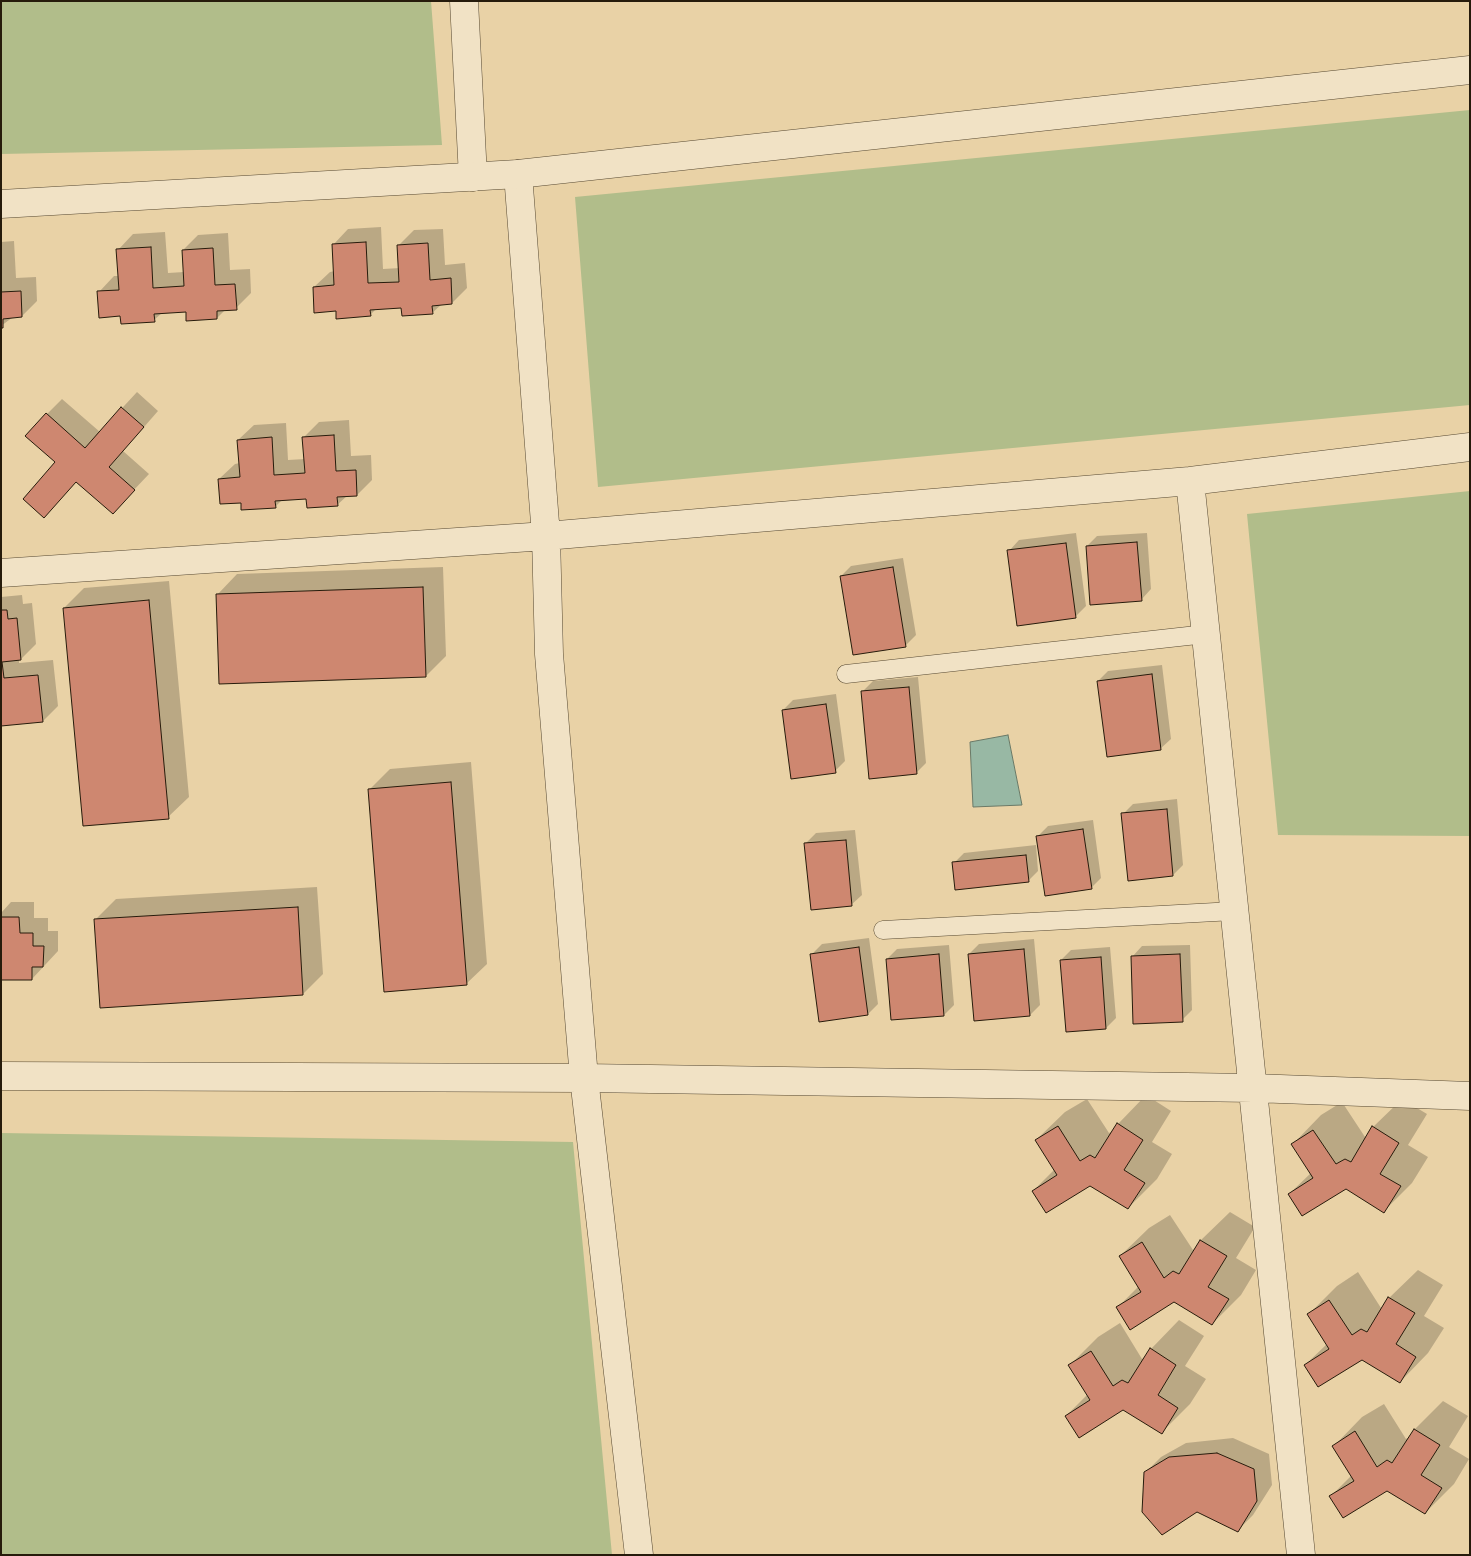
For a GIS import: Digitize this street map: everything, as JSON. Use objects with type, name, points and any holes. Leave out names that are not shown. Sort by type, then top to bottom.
[{"type":"street","points":[[464,1],[474,176]]},
{"type":"street","points":[[1,204],[518,174],[1470,70]]},
{"type":"street","points":[[518,174],[546,536],[549,654],[584,1078],[639,1555]]},
{"type":"street","points":[[1,573],[546,536],[1190,481],[1470,447]]},
{"type":"street","points":[[1190,481],[1301,1555]]},
{"type":"street","points":[[1,1076],[584,1078],[1253,1088],[1470,1096]]},
{"type":"lane","points":[[846,674],[1206,634]]},
{"type":"lane","points":[[883,930],[1234,911]]},
{"type":"green space","points":[[1,1],[431,1],[442,145],[1,154]]},
{"type":"green space","points":[[1470,110],[1470,405],[598,487],[575,197]]},
{"type":"green space","points":[[1470,491],[1470,836],[1278,835],[1247,514]]},
{"type":"green space","points":[[1,1133],[573,1142],[612,1555],[1,1555]]},
{"type":"shaded area","points":[[1008,735],[1022,805],[973,807],[970,742]]},
{"type":"building","points":[[366,242],[368,283],[399,282],[397,245],[428,243],[430,280],[451,278],[452,304],[432,306],[433,314],[402,316],[401,308],[370,310],[371,316],[336,319],[336,311],[314,313],[313,287],[334,285],[332,244]]},
{"type":"building","points":[[151,247],[153,288],[184,286],[182,250],[213,248],[215,285],[235,284],[237,310],[217,311],[217,319],[186,321],[186,312],[154,314],[155,322],[121,324],[120,316],[99,318],[97,291],[119,290],[116,249]]},
{"type":"building","points":[[21,291],[22,317],[3,319],[3,328],[1,328],[1,292]]},
{"type":"building","points":[[121,407],[144,427],[109,467],[135,490],[113,514],[76,482],[44,518],[23,499],[55,462],[25,436],[46,413],[85,448]]},
{"type":"building","points":[[334,435],[336,471],[356,470],[357,496],[337,497],[338,506],[307,508],[306,499],[275,501],[276,508],[241,510],[241,503],[220,504],[218,479],[240,477],[237,440],[272,437],[274,475],[305,473],[302,437]]},
{"type":"building","points":[[1137,542],[1142,601],[1090,605],[1086,546]]},
{"type":"building","points":[[1066,543],[1076,618],[1017,626],[1007,550]]},
{"type":"building","points":[[893,567],[906,647],[853,655],[840,576]]},
{"type":"building","points":[[423,587],[426,677],[219,684],[216,594]]},
{"type":"building","points":[[149,600],[169,819],[83,826],[63,608]]},
{"type":"building","points":[[1,610],[7,610],[8,619],[17,618],[21,660],[2,662],[4,678],[38,675],[43,722],[1,726]]},
{"type":"building","points":[[1152,674],[1161,750],[1107,757],[1097,681]]},
{"type":"building","points":[[909,687],[917,774],[869,779],[861,691]]},
{"type":"building","points":[[826,704],[836,773],[791,779],[782,710]]},
{"type":"building","points":[[451,782],[467,985],[384,992],[368,789]]},
{"type":"building","points":[[1167,809],[1173,876],[1128,881],[1121,813]]},
{"type":"building","points":[[1083,829],[1092,889],[1045,896],[1036,836]]},
{"type":"building","points":[[846,840],[852,906],[811,910],[804,843]]},
{"type":"building","points":[[1026,855],[1029,882],[955,890],[952,862]]},
{"type":"building","points":[[298,907],[303,995],[100,1008],[94,919]]},
{"type":"building","points":[[1,917],[19,917],[20,933],[33,933],[33,946],[44,946],[43,967],[32,967],[32,980],[1,980]]},
{"type":"building","points":[[859,947],[868,1015],[819,1022],[810,954]]},
{"type":"building","points":[[1024,949],[1030,1016],[974,1021],[968,954]]},
{"type":"building","points":[[939,954],[944,1016],[891,1020],[886,959]]},
{"type":"building","points":[[1180,954],[1183,1022],[1133,1024],[1131,956]]},
{"type":"building","points":[[1101,957],[1106,1029],[1066,1032],[1060,960]]},
{"type":"building","points":[[1117,1123],[1143,1140],[1124,1170],[1145,1183],[1128,1209],[1090,1186],[1046,1213],[1032,1191],[1057,1175],[1035,1140],[1058,1126],[1080,1161],[1090,1155],[1095,1158]]},
{"type":"building","points":[[1372,1126],[1399,1143],[1380,1174],[1401,1186],[1384,1213],[1346,1189],[1302,1216],[1288,1194],[1313,1178],[1291,1144],[1313,1130],[1336,1164],[1345,1159],[1351,1162]]},
{"type":"building","points":[[1200,1240],[1227,1256],[1208,1287],[1229,1299],[1212,1325],[1174,1302],[1130,1330],[1116,1307],[1141,1292],[1119,1256],[1142,1242],[1164,1278],[1173,1271],[1179,1274]]},
{"type":"building","points":[[1388,1297],[1415,1313],[1396,1344],[1416,1357],[1400,1383],[1362,1360],[1318,1387],[1304,1365],[1329,1349],[1307,1314],[1329,1300],[1352,1335],[1361,1329],[1367,1332]]},
{"type":"building","points":[[1150,1348],[1176,1365],[1158,1395],[1178,1408],[1162,1434],[1123,1410],[1079,1438],[1065,1416],[1090,1400],[1068,1365],[1091,1351],[1113,1386],[1122,1380],[1128,1383]]},
{"type":"building","points":[[1414,1429],[1440,1445],[1421,1475],[1442,1488],[1425,1514],[1387,1491],[1343,1518],[1329,1496],[1354,1481],[1332,1446],[1355,1431],[1377,1467],[1387,1460],[1392,1463]]},
{"type":"building","points":[[1217,1453],[1254,1469],[1257,1501],[1238,1532],[1197,1512],[1162,1535],[1142,1512],[1144,1472],[1169,1457]]}]
